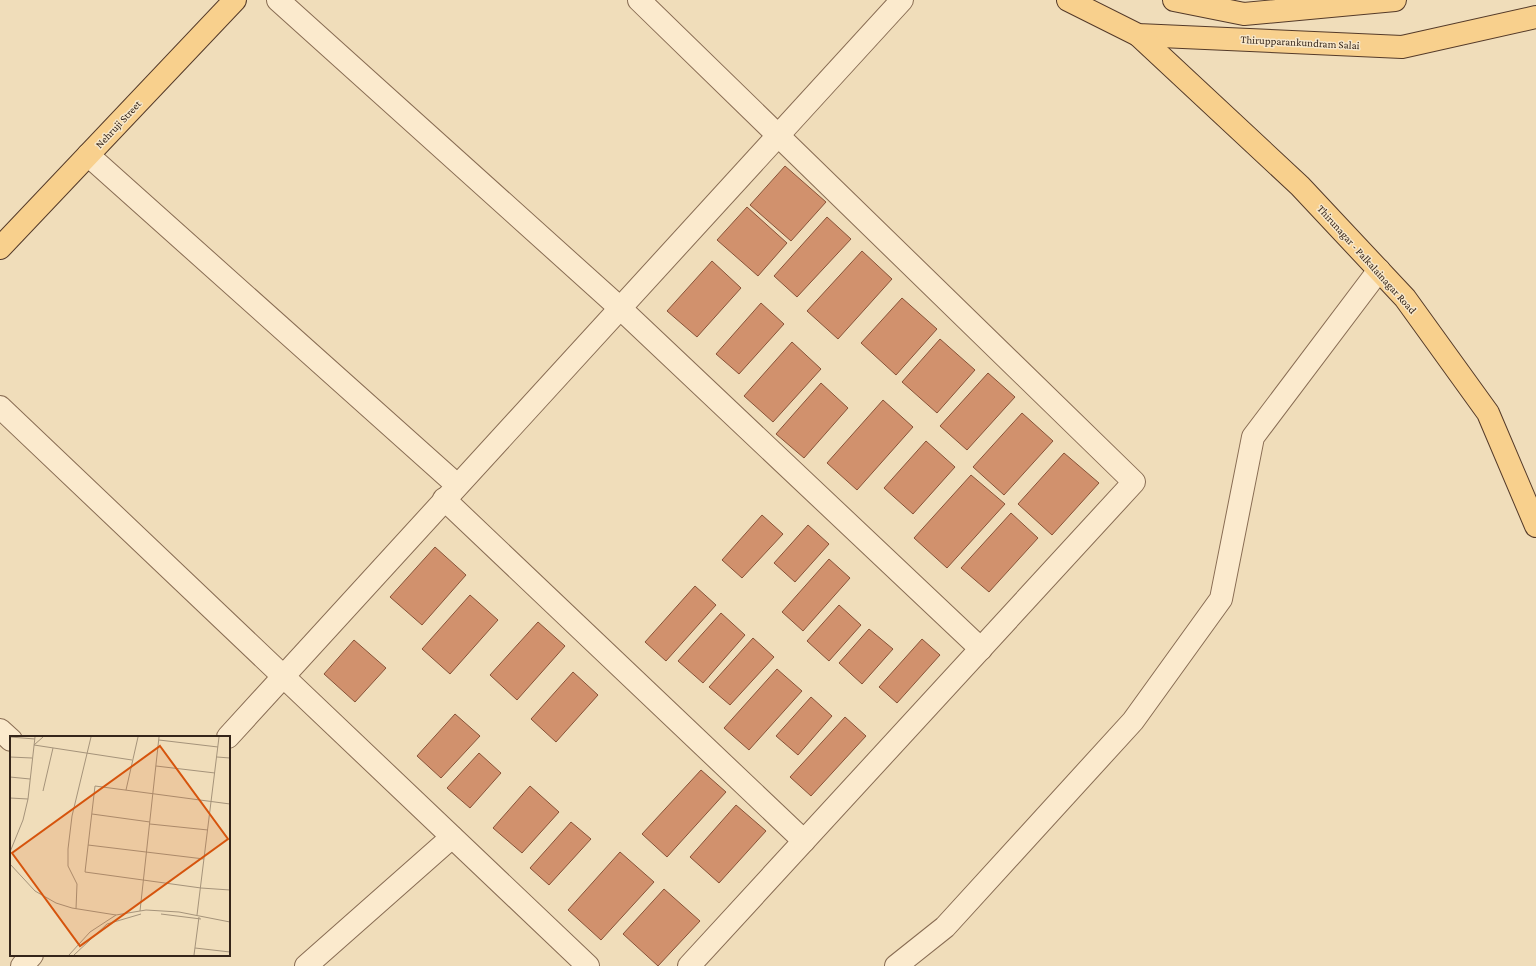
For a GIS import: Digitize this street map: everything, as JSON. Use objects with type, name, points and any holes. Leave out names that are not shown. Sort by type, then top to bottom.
[{"type":"main road","name":"Nehruji Street","points":[[0,248],[235,0]]},
{"type":"main road","name":"Thirupparankundram Salai","points":[[1068,0],[1138,35],[1402,47],[1536,17]]},
{"type":"main road","points":[[1174,0],[1244,14],[1395,0]]},
{"type":"main road","name":"Thirunagar - Palkalainagar Road","points":[[1138,35],[1300,186],[1405,298],[1488,413],[1536,526]]},
{"type":"street","points":[[278,0],[620,308],[981,649]]},
{"type":"street","points":[[639,0],[1134,482],[690,966]]},
{"type":"street","points":[[229,736],[902,0]]},
{"type":"street","points":[[88,156],[451,492],[804,841]]},
{"type":"street","points":[[896,966],[945,927],[1133,721],[1220,599],[1253,437],[1379,270]]},
{"type":"street","points":[[0,407],[588,966]]},
{"type":"street","points":[[0,730],[10,739]]},
{"type":"street","points":[[306,966],[452,837]]},
{"type":"street","points":[[22,966],[31,956]]},
{"type":"building","points":[[785,166],[826,202],[791,241],[750,205]]},
{"type":"building","points":[[747,207],[787,243],[758,276],[717,240]]},
{"type":"building","points":[[827,217],[851,239],[797,297],[774,276]]},
{"type":"building","points":[[862,251],[892,279],[838,339],[807,311]]},
{"type":"building","points":[[712,261],[741,288],[697,337],[667,311]]},
{"type":"building","points":[[902,298],[937,329],[896,375],[861,343]]},
{"type":"building","points":[[761,303],[784,324],[739,374],[716,354]]},
{"type":"building","points":[[940,339],[975,370],[937,413],[902,382]]},
{"type":"building","points":[[792,342],[821,369],[773,422],[744,396]]},
{"type":"building","points":[[988,373],[1015,397],[967,450],[940,426]]},
{"type":"building","points":[[821,383],[848,408],[804,458],[776,434]]},
{"type":"building","points":[[883,400],[913,427],[857,490],[827,463]]},
{"type":"building","points":[[1022,413],[1053,441],[1004,495],[973,467]]},
{"type":"building","points":[[926,441],[955,467],[913,514],[884,488]]},
{"type":"building","points":[[1064,453],[1099,483],[1052,535],[1018,504]]},
{"type":"building","points":[[971,475],[1005,504],[947,568],[914,538]]},
{"type":"building","points":[[1011,513],[1038,538],[989,592],[961,568]]},
{"type":"building","points":[[762,515],[783,534],[742,578],[722,560]]},
{"type":"building","points":[[808,525],[829,544],[795,582],[774,563]]},
{"type":"building","points":[[435,547],[466,575],[422,625],[390,597]]},
{"type":"building","points":[[829,559],[850,578],[803,631],[782,612]]},
{"type":"building","points":[[695,586],[716,605],[666,661],[645,642]]},
{"type":"building","points":[[470,595],[498,620],[450,674],[422,649]]},
{"type":"building","points":[[839,605],[861,625],[829,661],[807,641]]},
{"type":"building","points":[[721,613],[745,635],[703,683],[678,661]]},
{"type":"building","points":[[538,622],[565,646],[517,700],[490,675]]},
{"type":"building","points":[[869,629],[893,649],[862,684],[839,663]]},
{"type":"building","points":[[753,638],[774,657],[730,705],[709,687]]},
{"type":"building","points":[[922,639],[940,655],[897,703],[879,687]]},
{"type":"building","points":[[354,640],[386,668],[355,702],[324,674]]},
{"type":"building","points":[[777,669],[802,691],[749,750],[724,728]]},
{"type":"building","points":[[573,672],[598,695],[556,742],[531,719]]},
{"type":"building","points":[[811,697],[832,716],[798,755],[776,736]]},
{"type":"building","points":[[455,714],[480,736],[441,778],[417,756]]},
{"type":"building","points":[[845,717],[866,736],[811,796],[790,777]]},
{"type":"building","points":[[479,753],[501,773],[470,808],[447,788]]},
{"type":"building","points":[[701,770],[726,792],[667,857],[642,834]]},
{"type":"building","points":[[530,786],[559,812],[522,853],[493,828]]},
{"type":"building","points":[[736,805],[766,831],[719,883],[690,857]]},
{"type":"building","points":[[571,822],[591,839],[549,885],[530,868]]},
{"type":"building","points":[[620,852],[654,882],[601,940],[568,910]]},
{"type":"building","points":[[664,889],[700,921],[658,966],[623,934]]}]
